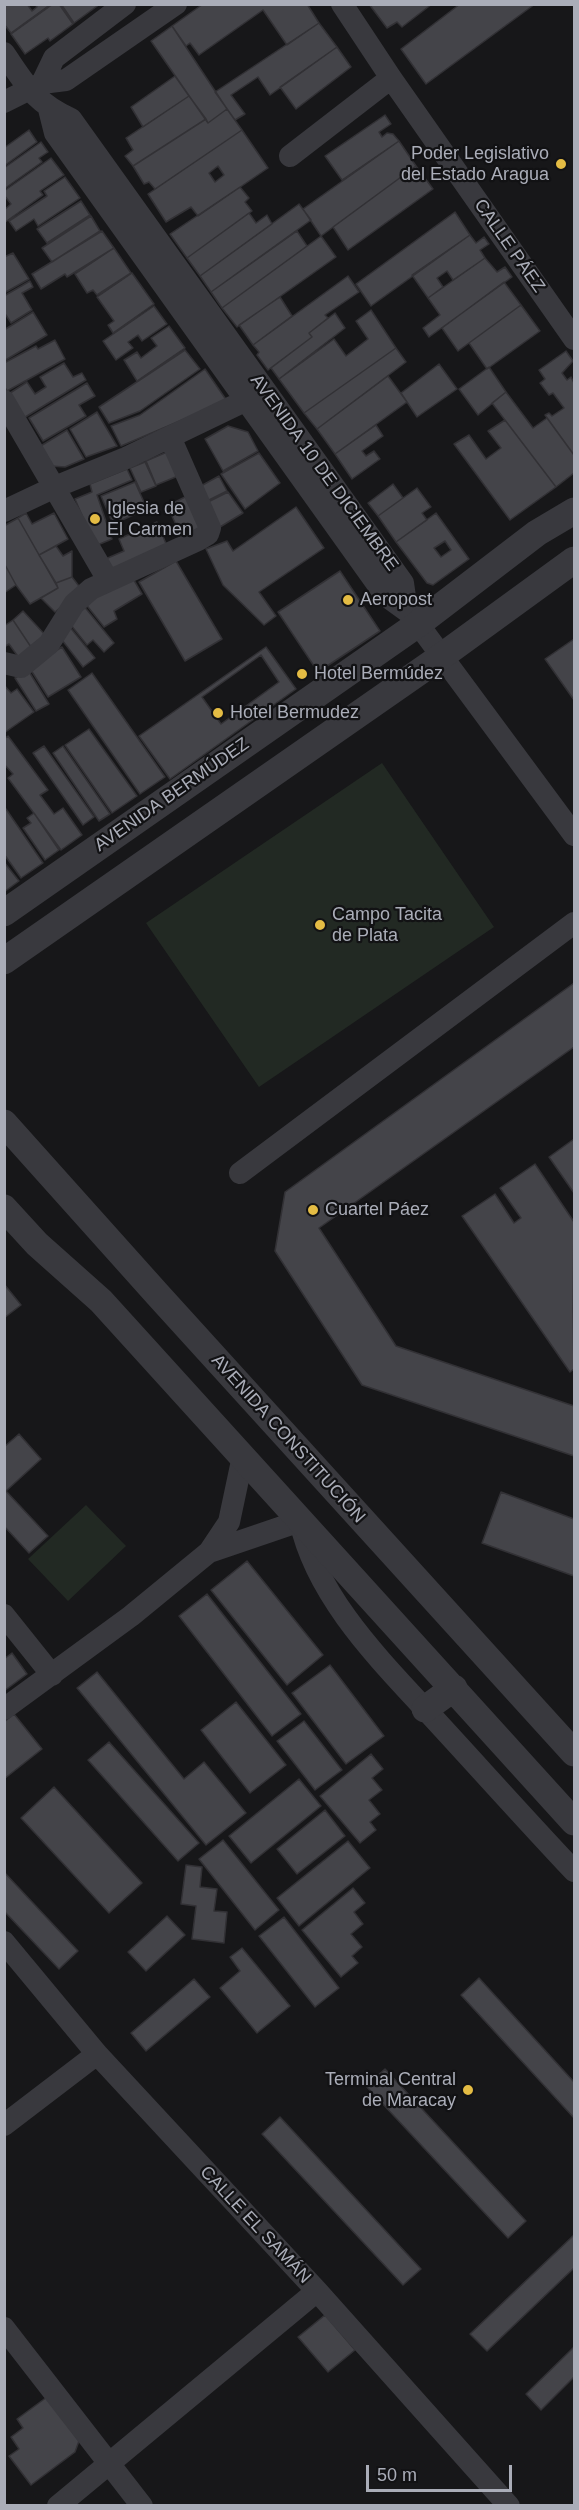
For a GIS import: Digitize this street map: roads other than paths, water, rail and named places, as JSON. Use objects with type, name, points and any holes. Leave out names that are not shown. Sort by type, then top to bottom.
[{"type":"street","points":[[36,87],[54,58],[125,4]]},
{"type":"street","name":"CALLE PÁEZ","points":[[342,4],[391,78],[574,339]]},
{"type":"street","points":[[4,102],[36,87],[66,80],[168,7]]},
{"type":"street","name":"AVENIDA 10 DE DICIEMBRE","points":[[4,53],[36,87],[49,109],[71,119],[256,396],[404,583],[413,618]]},
{"type":"street","points":[[290,156],[391,78]]},
{"type":"street","points":[[4,511],[256,396]]},
{"type":"street","points":[[4,400],[108,579]]},
{"type":"street","points":[[4,663],[21,667],[49,644],[74,604],[91,589],[108,579],[208,534],[210,528],[170,437]]},
{"type":"street","name":"AVENIDA BERMÚDEZ","points":[[4,913],[413,618],[537,533],[574,511]]},
{"type":"street","points":[[4,961],[442,656],[574,560]]},
{"type":"street","points":[[413,618],[574,835]]},
{"type":"street","points":[[240,1173],[574,922]]},
{"type":"street","name":"AVENIDA CONSTITUCIÓN","points":[[4,1123],[574,1753]]},
{"type":"street","points":[[4,1208],[37,1244],[101,1301],[574,1822]]},
{"type":"street","points":[[4,1709],[131,1616],[209,1552],[229,1522],[243,1456]]},
{"type":"street","points":[[209,1552],[300,1521]]},
{"type":"street","points":[[300,1521],[311,1557],[347,1617],[425,1709],[574,1871]]},
{"type":"street","points":[[4,1615],[52,1676]]},
{"type":"street","points":[[425,1709],[454,1688]]},
{"type":"street","name":"CALLE EL SAMÁN","points":[[4,1942],[97,2054],[316,2291],[509,2505]]},
{"type":"street","points":[[4,2125],[97,2054]]},
{"type":"street","points":[[58,2505],[110,2465],[316,2291]]},
{"type":"street","points":[[4,2328],[142,2505]]},
{"type":"place","name":"Poder Legislativo del Estado Aragua","points":[[561,164]]},
{"type":"place","name":"Iglesia de El Carmen","points":[[95,519]]},
{"type":"place","name":"Aeropost","points":[[348,600]]},
{"type":"place","name":"Hotel Bermúdez","points":[[302,674]]},
{"type":"place","name":"Hotel Bermudez","points":[[218,713]]},
{"type":"place","name":"Campo Tacita de Plata","points":[[320,925]]},
{"type":"place","name":"Cuartel Páez","points":[[313,1210]]},
{"type":"place","name":"Terminal Central de Maracay","points":[[468,2090]]}]
